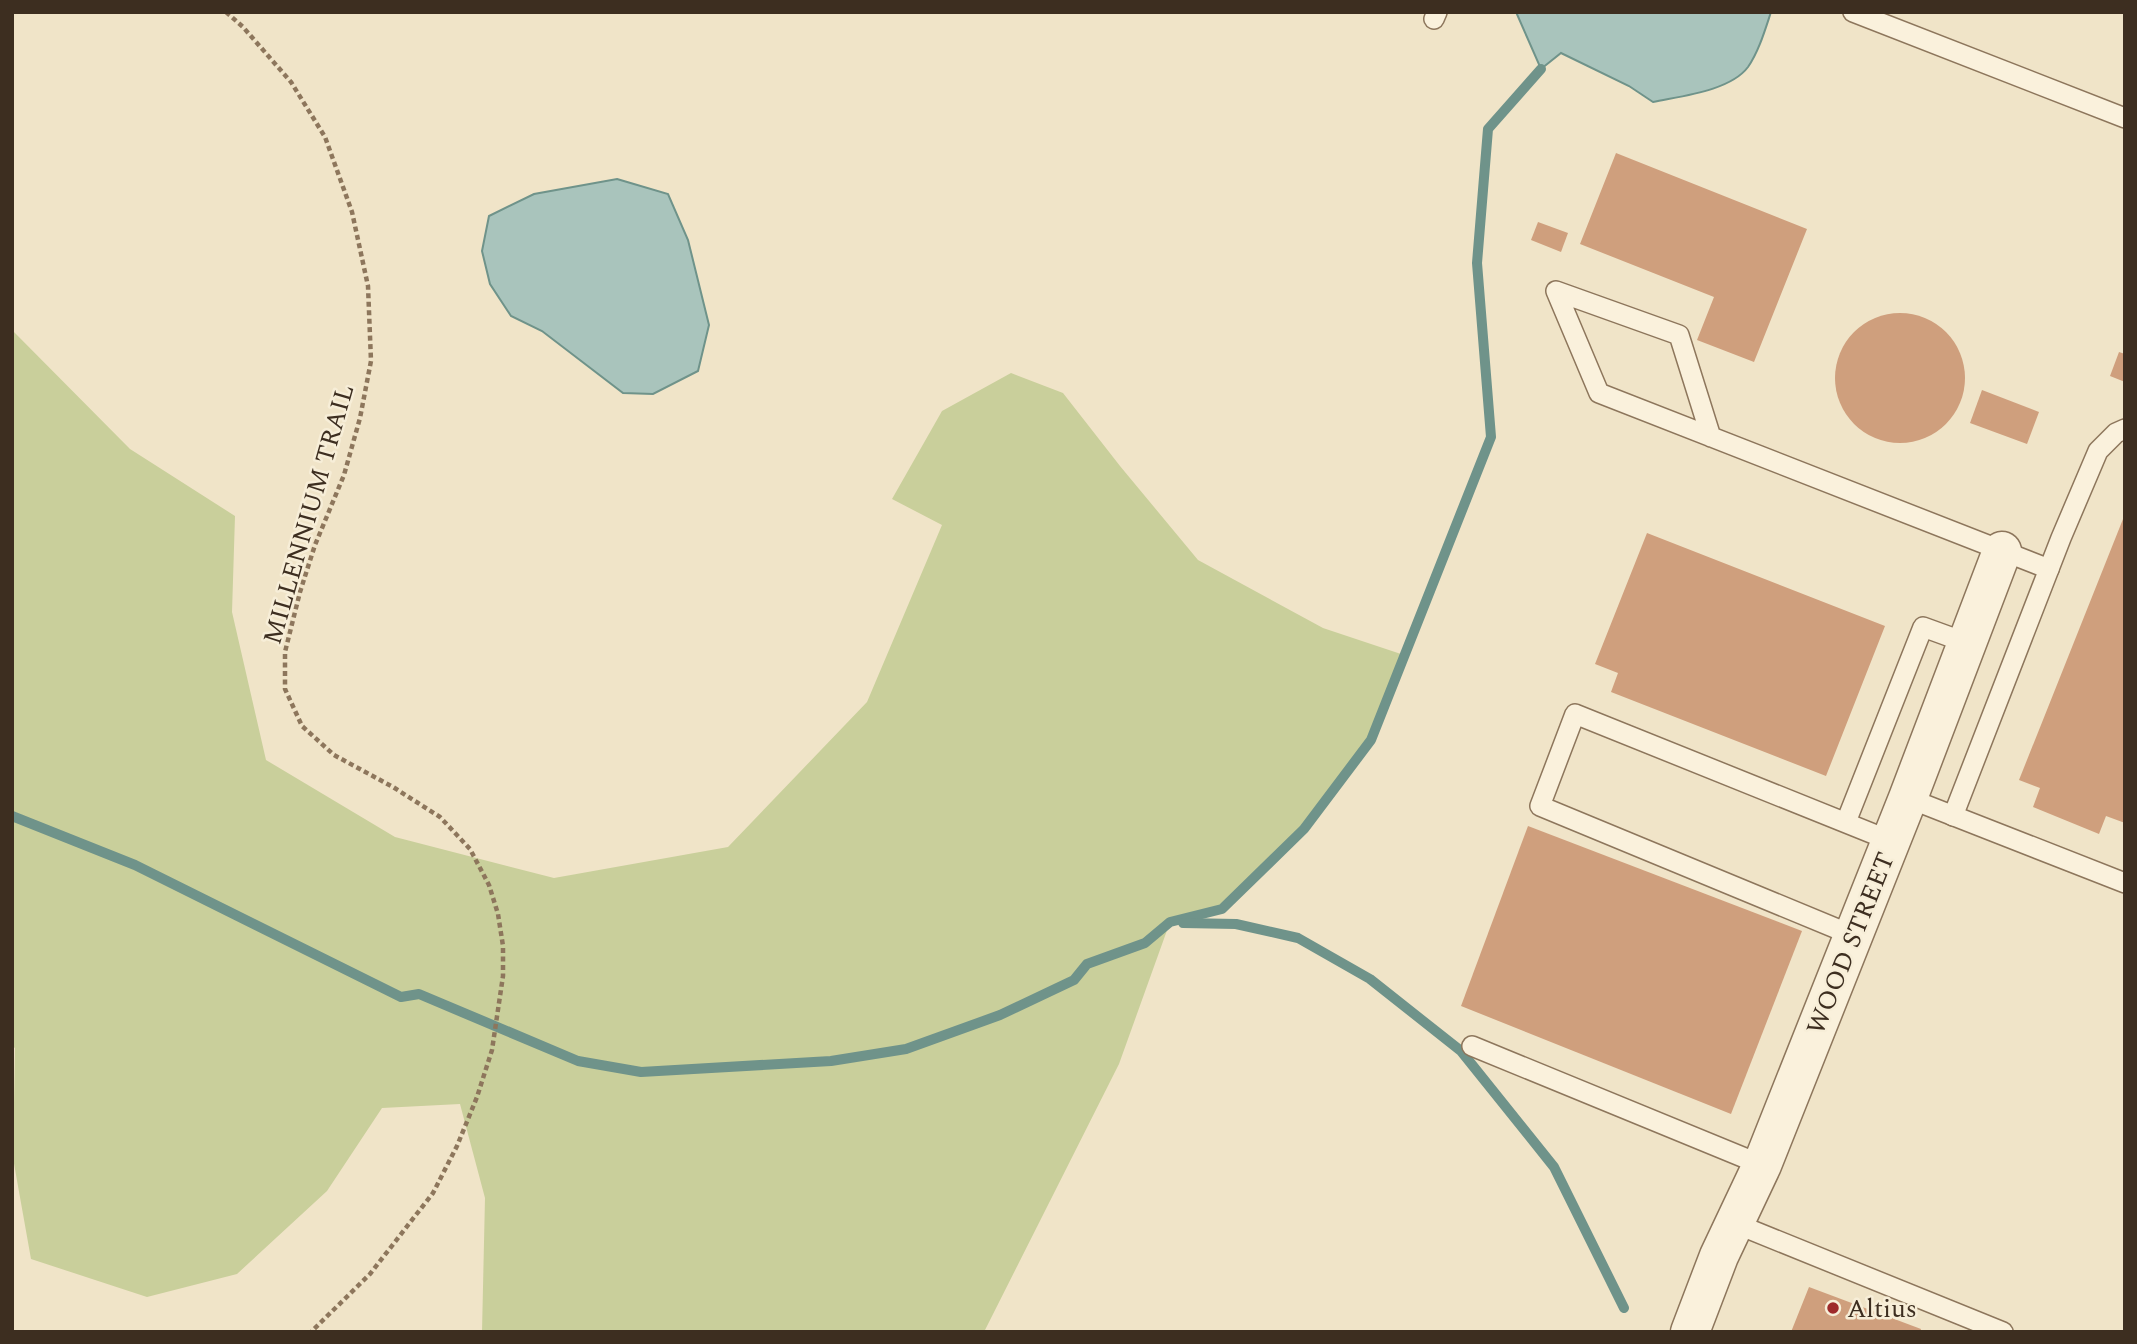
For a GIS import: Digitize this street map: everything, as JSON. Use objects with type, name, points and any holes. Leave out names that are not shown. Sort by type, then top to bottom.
[{"type":"street","name":"WOOD STREET","points":[[1690,1332],[1734,1223],[1762,1166],[1908,798],[2002,551]]},
{"type":"lane","points":[[1853,12],[2125,118]]},
{"type":"lane","points":[[1711,437],[1679,335],[1556,291],[1599,393],[1711,437],[2002,551],[2049,569]]},
{"type":"lane","points":[[1953,816],[2098,451],[2116,433],[2125,429]]},
{"type":"lane","points":[[1846,822],[1923,627],[1967,643]]},
{"type":"lane","points":[[1852,935],[1540,806],[1575,714],[1891,841]]},
{"type":"lane","points":[[1908,798],[2125,883]]},
{"type":"lane","points":[[1472,1046],[1762,1166]]},
{"type":"lane","points":[[1734,1223],[2003,1332]]},
{"type":"path","name":"MILLENNIUM TRAIL","points":[[226,12],[243,27],[291,82],[325,137],[352,212],[368,286],[371,360],[360,418],[344,475],[315,545],[300,592],[285,652],[285,689],[302,726],[334,755],[393,787],[440,817],[470,849],[489,884],[503,946],[503,976],[492,1050],[457,1146],[433,1193],[370,1274],[311,1332]]},
{"type":"green space","points":[[12,330],[130,449],[235,516],[232,612],[266,760],[395,837],[554,878],[728,847],[867,702],[942,525],[892,499],[942,411],[1011,373],[1063,393],[1198,560],[1323,628],[1404,655],[1371,741],[1304,829],[1222,909],[1170,922],[1119,1064],[984,1332],[482,1332],[485,1198],[460,1104],[382,1108],[327,1191],[237,1274],[147,1297],[31,1259],[13,1158],[15,1048],[12,1046]]},
{"type":"water","points":[[1516,12],[1771,12],[1755,54],[1740,75],[1717,87],[1653,102],[1629,86],[1561,53],[1541,69]]},
{"type":"water","points":[[617,179],[668,194],[688,240],[709,325],[698,371],[653,394],[623,393],[542,331],[511,316],[490,284],[482,251],[489,216],[534,194]]},
{"type":"building","points":[[1616,153],[1807,229],[1754,362],[1697,340],[1714,297],[1580,244]]},
{"type":"building","points":[[1538,222],[1568,233],[1561,252],[1531,240]]},
{"type":"building","points":[[1900,313],[1925,318],[1946,332],[1960,353],[1965,378],[1960,403],[1946,424],[1925,438],[1900,443],[1875,438],[1854,424],[1840,403],[1835,378],[1840,353],[1854,332],[1875,318]]},
{"type":"building","points":[[2119,352],[2125,354],[2125,382],[2110,376]]},
{"type":"building","points":[[1982,390],[2039,412],[2027,444],[1970,423]]},
{"type":"building","points":[[2125,514],[2125,823],[2106,816],[2099,834],[2033,807],[2040,788],[2019,780]]},
{"type":"building","points":[[1647,533],[1885,626],[1826,776],[1611,692],[1618,673],[1595,664]]},
{"type":"building","points":[[1528,826],[1802,931],[1731,1114],[1461,1006]]},
{"type":"building","name":"Altius","points":[[1809,1287],[1921,1329],[1920,1332],[1791,1332]]},
{"type":"waterway","points":[[12,816],[135,865],[401,997],[419,994],[578,1061],[641,1072],[831,1061],[906,1049],[1000,1015],[1074,980],[1087,964],[1145,943],[1170,922],[1222,909],[1304,829],[1371,740],[1491,437],[1477,263],[1488,129],[1541,69]]},
{"type":"waterway","points":[[1183,923],[1236,924],[1298,938],[1370,979],[1461,1051],[1554,1167],[1624,1308]]},
{"type":"place","name":"Altius","points":[[1833,1308]]}]
